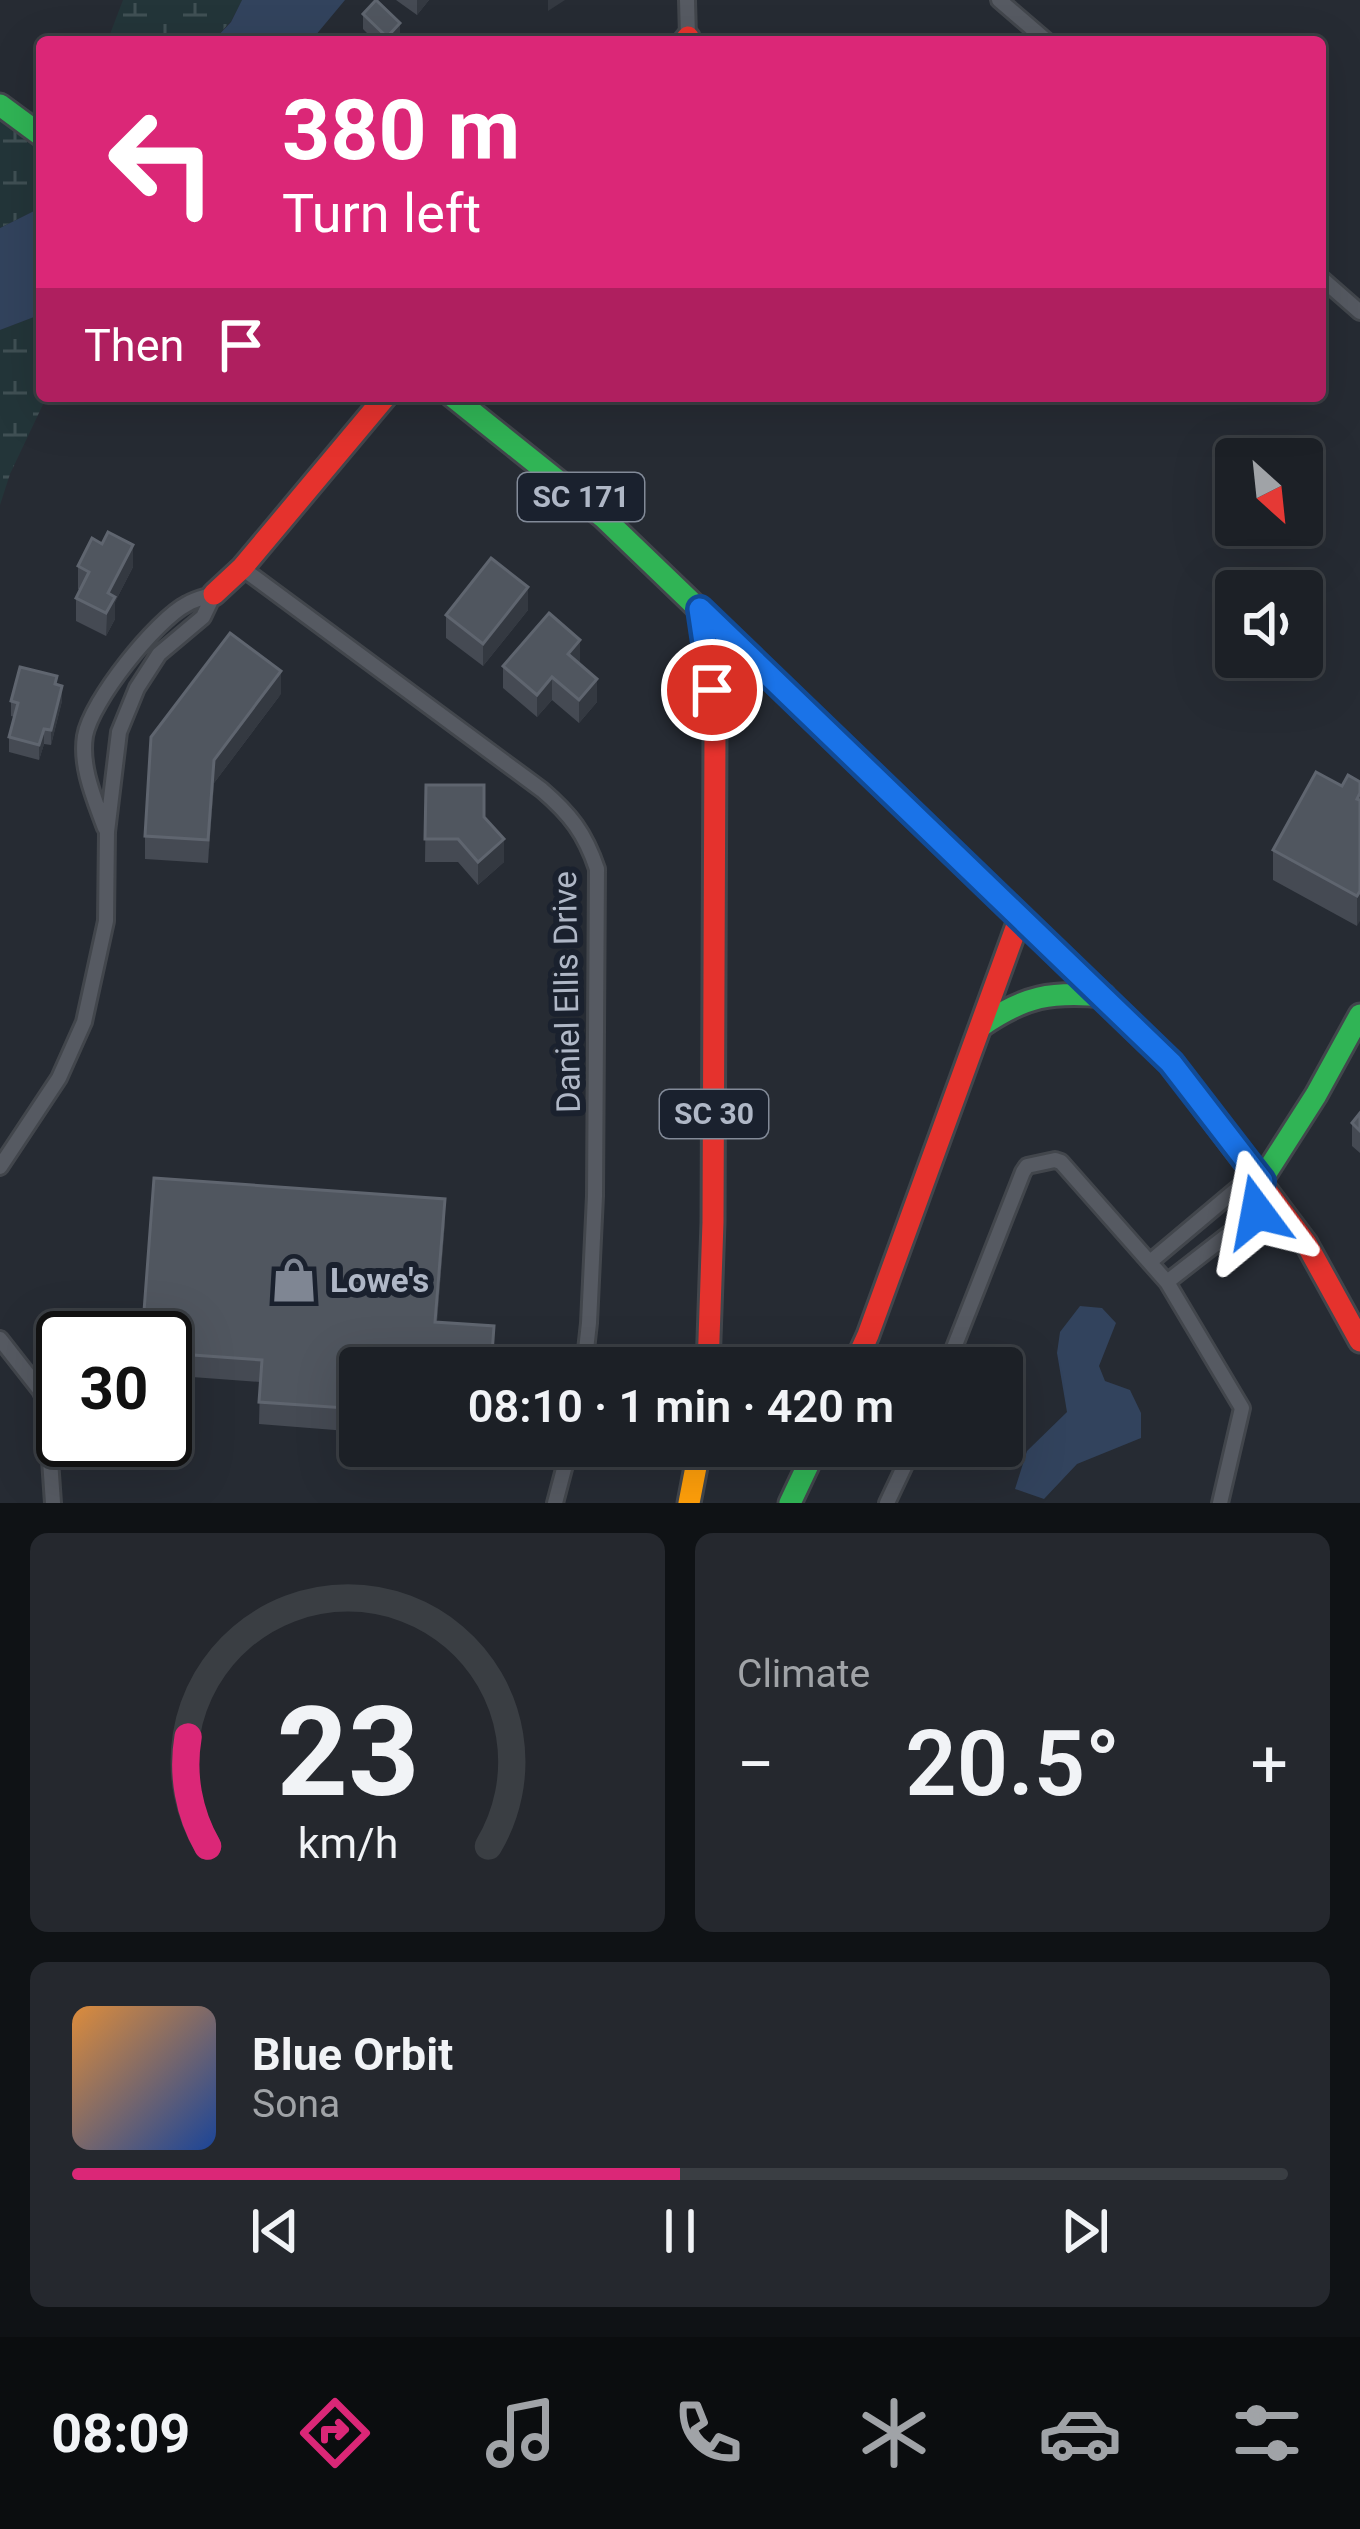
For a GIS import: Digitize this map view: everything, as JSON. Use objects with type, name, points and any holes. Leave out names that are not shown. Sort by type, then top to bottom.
[{"type":"main road","points":[[0,105],[36,132]]},
{"type":"main road","points":[[214,594],[242,568],[381,402]]},
{"type":"main road","name":"SC 171","points":[[459,402],[586,501],[1020,916]]},
{"type":"main road","name":"SC 30","points":[[700,609],[715,740],[709,1347]]},
{"type":"main road","points":[[715,740],[732,694],[766,672]]},
{"type":"main road","points":[[863,1347],[1020,916],[1171,1063],[1354,1312],[1360,1341]]},
{"type":"main road","points":[[980,1026],[1035,994],[1061,991],[1104,996]]},
{"type":"main road","points":[[1262,1181],[1360,1015]]},
{"type":"main road","points":[[689,1503],[696,1467]]},
{"type":"main road","points":[[790,1503],[807,1467]]},
{"type":"street","points":[[686,36],[687,0]]},
{"type":"street","points":[[999,0],[1041,36]]},
{"type":"street","points":[[1326,282],[1360,312]]},
{"type":"street","name":"Daniel Ellis Drive","points":[[242,568],[542,790],[566,810],[590,848],[597,869],[595,1196],[586,1347]]},
{"type":"street","points":[[107,832],[86,766],[85,734],[127,659],[184,605],[214,594]]},
{"type":"street","points":[[0,1168],[59,1078],[84,1022],[106,921],[107,832],[119,732],[137,688],[160,654],[202,616],[214,594]]},
{"type":"street","points":[[954,1347],[1027,1166],[1060,1162],[1167,1282],[1242,1408],[1220,1503]]},
{"type":"street","points":[[1150,1262],[1238,1189],[1262,1181],[1257,1212],[1167,1282]]},
{"type":"street","points":[[0,1339],[46,1402],[52,1503]]},
{"type":"street","points":[[555,1503],[564,1467]]},
{"type":"street","points":[[887,1503],[904,1467]]},
{"type":"green space","points":[[123,0],[242,0],[217,36],[109,36]]},
{"type":"green space","points":[[0,104],[21,121],[36,107],[36,210],[0,228]]},
{"type":"green space","points":[[36,316],[36,402],[44,402],[0,505],[0,330]]},
{"type":"water","points":[[242,0],[345,0],[315,36],[218,36]]},
{"type":"water","points":[[36,210],[36,316],[0,330],[0,228]]},
{"type":"water","points":[[1080,1306],[1102,1308],[1116,1323],[1099,1366],[1105,1381],[1130,1390],[1141,1413],[1141,1438],[1077,1464],[1044,1499],[1015,1489],[1027,1451],[1067,1412],[1057,1353],[1060,1332]]},
{"type":"building","points":[[376,0],[400,23],[386,36],[363,14]]},
{"type":"building","points":[[108,532],[133,545],[108,593],[115,597],[106,613],[76,598],[89,572],[78,566],[92,538],[102,544]]},
{"type":"building","points":[[491,558],[528,587],[483,644],[446,615]]},
{"type":"building","points":[[549,613],[580,640],[568,654],[597,679],[579,700],[552,677],[537,695],[503,666]]},
{"type":"building","points":[[230,633],[281,671],[214,760],[208,840],[145,836],[151,737]]},
{"type":"building","points":[[20,667],[57,676],[55,684],[62,686],[51,730],[44,729],[39,745],[9,737],[18,703],[11,701]]},
{"type":"building","points":[[1316,772],[1342,786],[1348,775],[1360,782],[1357,896],[1273,850]]},
{"type":"building","points":[[426,785],[484,785],[484,817],[504,839],[478,862],[458,839],[425,839]]},
{"type":"building","name":"Lowe's","points":[[154,1178],[445,1199],[435,1322],[494,1326],[492,1347],[339,1347],[339,1408],[259,1402],[262,1360],[192,1355],[192,1311],[144,1311]]},
{"type":"traffic: fast","points":[[0,105],[36,132]]},
{"type":"traffic: fast","points":[[459,402],[603,517],[1171,1063],[1193,1093]]},
{"type":"traffic: fast","points":[[981,1026],[1039,998],[1104,996]]},
{"type":"traffic: fast","points":[[1261,1181],[1360,1015]]},
{"type":"traffic: fast","points":[[790,1503],[807,1467]]},
{"type":"traffic: slow","points":[[718,731],[732,694],[766,672]]},
{"type":"traffic: slow","points":[[689,1503],[696,1467]]},
{"type":"traffic: jam","points":[[214,594],[242,568],[381,402]]},
{"type":"traffic: jam","points":[[700,609],[715,731],[709,1347]]},
{"type":"traffic: jam","points":[[863,1347],[1020,917]]},
{"type":"traffic: jam","points":[[1193,1093],[1306,1243],[1360,1341]]},
{"type":"place","name":"Lowe's","points":[[294,1280]]},
{"type":"route","points":[[712,690],[700,609],[1171,1063],[1262,1181],[1257,1212]]}]
